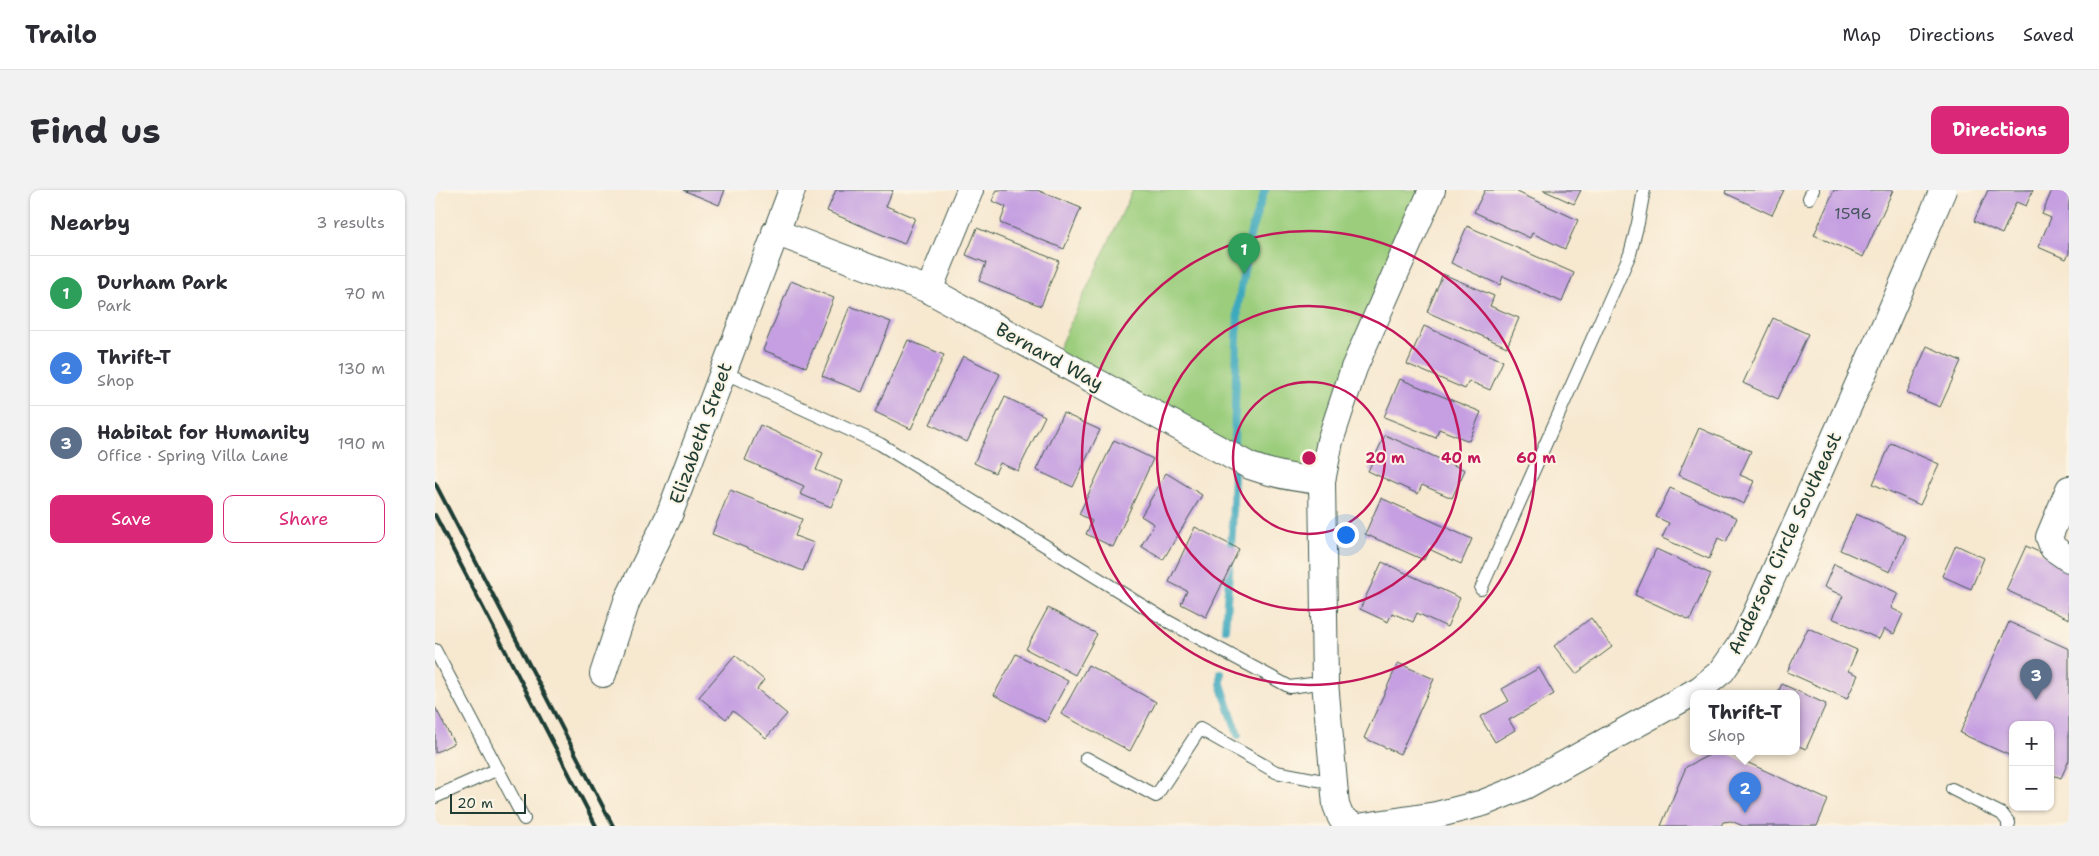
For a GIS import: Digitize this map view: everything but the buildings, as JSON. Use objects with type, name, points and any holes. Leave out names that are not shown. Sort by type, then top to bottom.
[{"type":"street","name":"Elizabeth Street","points":[[603,674],[627,601],[668,518],[792,190]]},
{"type":"street","points":[[929,290],[970,190]]},
{"type":"street","points":[[1354,826],[1341,818],[1336,805],[1334,783],[1325,682],[1323,481],[1330,441],[1354,368],[1432,190]]},
{"type":"street","name":"Anderson Circle Southeast","points":[[1700,690],[1721,671],[1745,638],[1943,190]]},
{"type":"street","name":"Bernard Way","points":[[775,232],[929,290],[1250,466],[1293,479],[1323,481]]},
{"type":"street","points":[[2069,489],[2049,537],[2053,548],[2069,559]]},
{"type":"street","name":"Anderson Circle Southeast","points":[[1365,826],[1437,815],[1473,806],[1525,786],[1690,695]]},
{"type":"lane","points":[[1481,589],[1629,254],[1639,223],[1644,190]]},
{"type":"lane","points":[[723,372],[880,444],[1169,622],[1290,687],[1325,682]]},
{"type":"lane","points":[[435,650],[524,819]]},
{"type":"lane","points":[[1086,758],[1156,796],[1200,729],[1276,772],[1334,783]]},
{"type":"lane","points":[[435,797],[498,769]]},
{"type":"lane","points":[[1952,789],[2002,814],[2009,823],[2009,826]]},
{"type":"green space","points":[[1133,190],[1432,190],[1322,481],[1293,479],[1054,358]]},
{"type":"waterway","points":[[1234,442],[1238,305],[1251,231],[1265,190]]},
{"type":"waterway","points":[[1225,629],[1234,472]]},
{"type":"waterway","points":[[1221,673],[1221,684],[1238,735]]},
{"type":"railway","points":[[435,483],[613,826]]},
{"type":"railway","points":[[435,515],[596,826]]},
{"type":"place","name":"Durham Park","points":[[1244,274]]},
{"type":"place","name":"Habitat for Humanity","points":[[2036,700]]},
{"type":"place","name":"Thrift-T","points":[[1745,813]]}]
